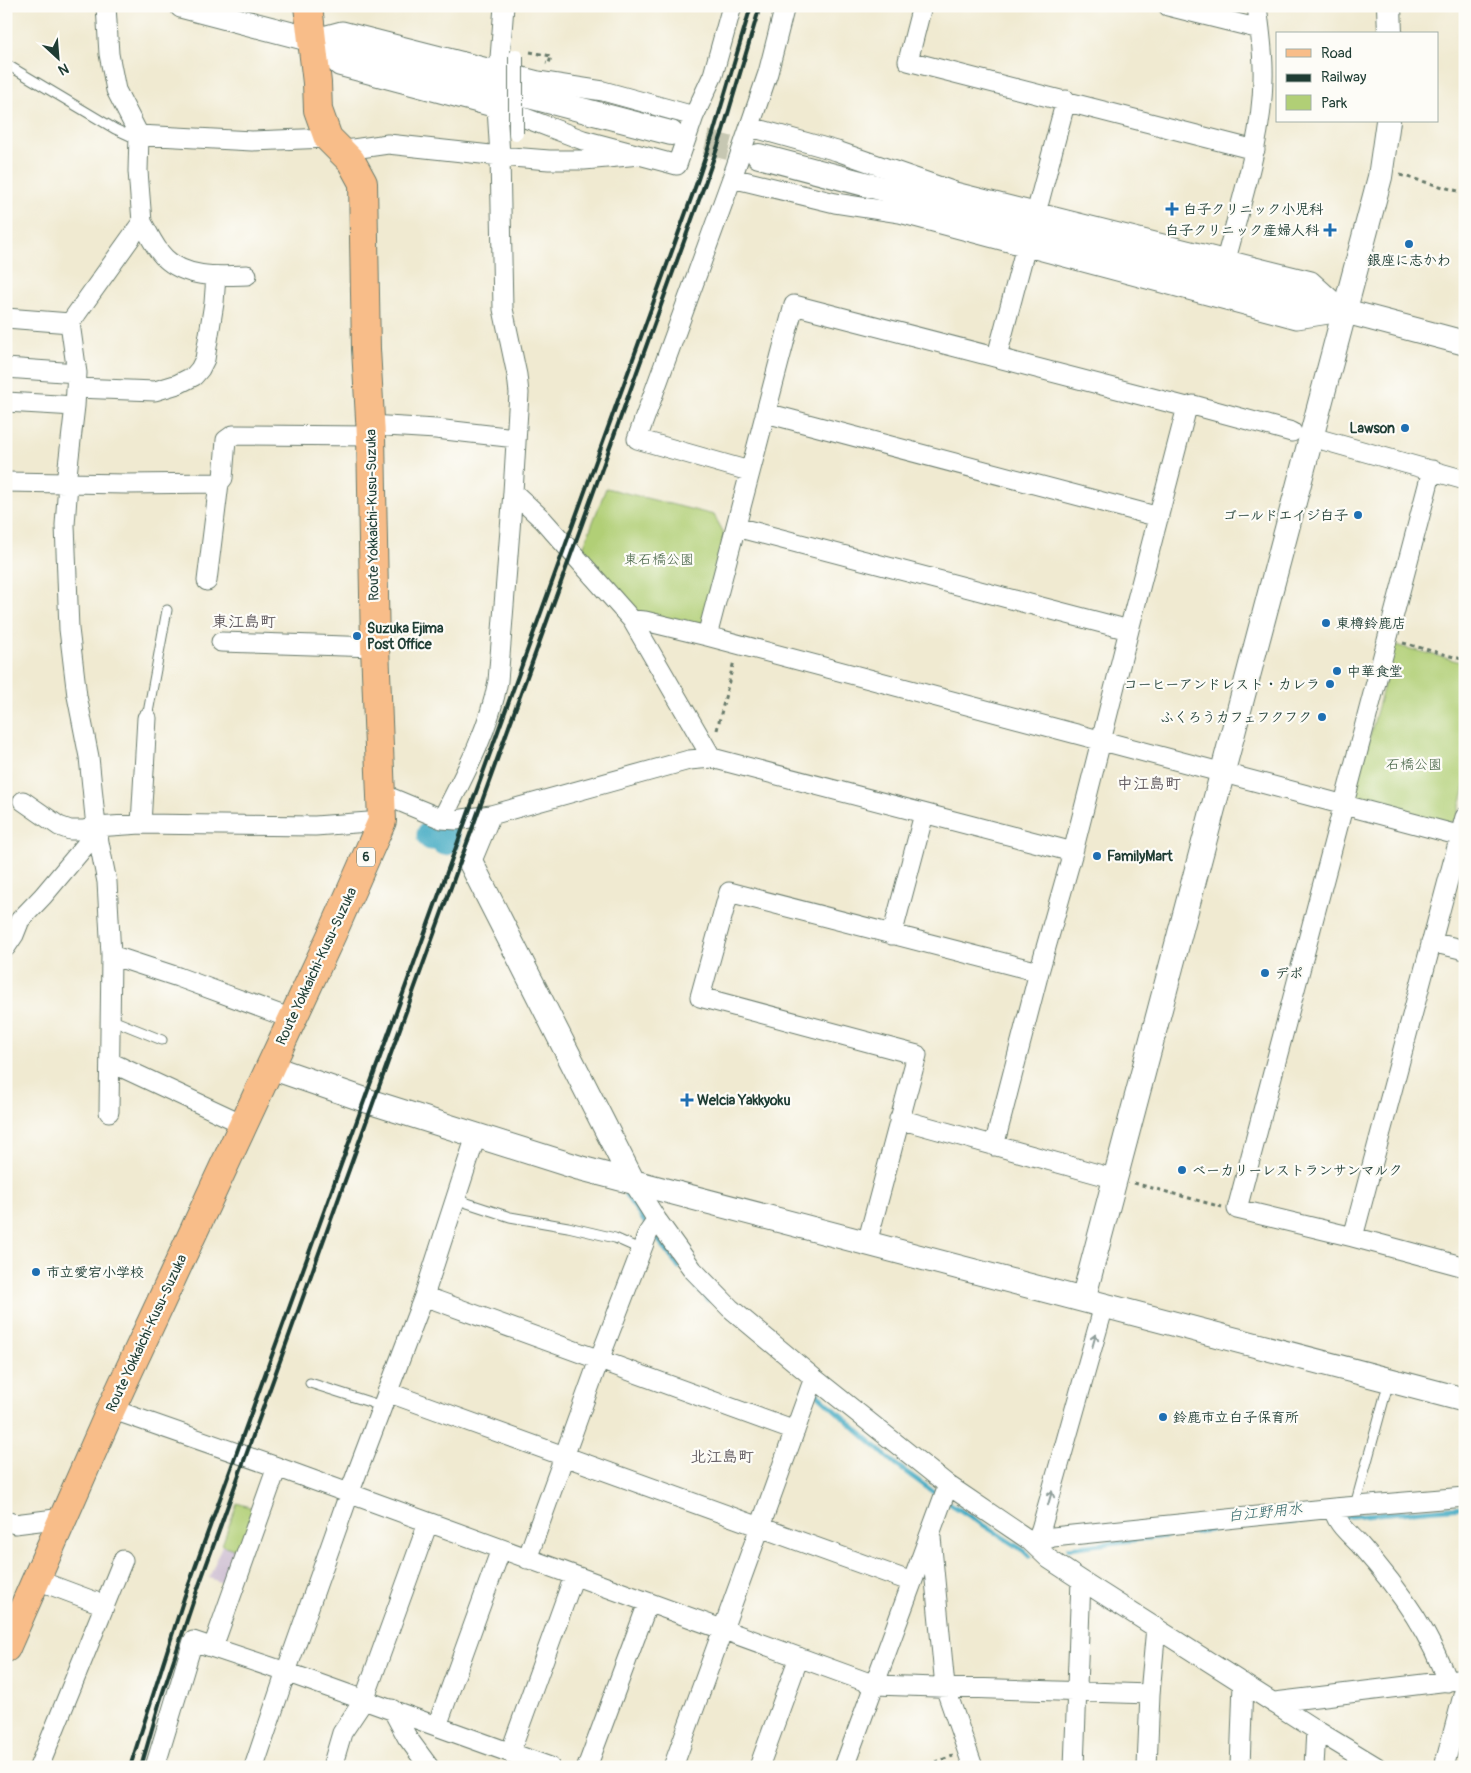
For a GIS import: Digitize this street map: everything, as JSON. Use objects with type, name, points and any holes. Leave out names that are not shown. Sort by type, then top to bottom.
[{"type":"main road","name":"Route Yokkaichi-Kusu-Suzuka","points":[[6,1648],[111,1409],[382,821],[375,647],[371,430],[366,349],[363,183],[351,161],[334,144],[318,110],[308,6]]},
{"type":"street","points":[[106,6],[109,54],[116,90],[139,137],[138,171],[142,222],[166,259],[181,269],[206,276],[247,275]]},
{"type":"street","points":[[182,6],[671,133]]},
{"type":"street","points":[[499,71],[504,6]]},
{"type":"street","points":[[312,39],[339,66],[497,108],[583,140],[677,165],[694,116],[713,75],[732,6]]},
{"type":"street","points":[[749,471],[637,439],[751,127],[768,73],[785,6]]},
{"type":"street","points":[[922,6],[908,61],[1255,150]]},
{"type":"street","points":[[1168,6],[1260,29]]},
{"type":"street","points":[[1228,252],[1255,150],[1263,78],[1257,6]]},
{"type":"street","points":[[1389,6],[1390,32]]},
{"type":"street","points":[[312,39],[342,31],[538,82],[603,91],[694,116]]},
{"type":"street","points":[[516,133],[519,53]]},
{"type":"street","points":[[1039,202],[1066,100]]},
{"type":"street","points":[[442,819],[477,750],[498,681],[514,492],[518,393],[517,375],[503,309],[500,156],[497,108]]},
{"type":"street","points":[[1035,1544],[1041,1529],[1093,1303],[1223,774],[1302,434],[1344,312],[1380,177],[1388,122]]},
{"type":"street","points":[[751,127],[837,151],[955,192],[1311,281],[1344,312]]},
{"type":"street","points":[[139,137],[252,142],[388,144],[500,156],[584,160],[640,155]]},
{"type":"street","points":[[758,156],[1465,343]]},
{"type":"street","points":[[732,178],[835,203],[900,212],[1297,319],[1344,312]]},
{"type":"street","points":[[109,1112],[111,955],[107,882],[96,827],[89,757],[77,696],[69,629],[65,525],[76,389],[70,323],[142,222]]},
{"type":"street","points":[[997,356],[1026,246]]},
{"type":"street","points":[[6,402],[76,389],[155,390],[178,384],[194,376],[200,370],[205,359],[214,303],[216,276]]},
{"type":"street","points":[[706,636],[794,305],[1188,406],[1192,405],[1465,480]]},
{"type":"street","points":[[6,318],[70,323]]},
{"type":"street","points":[[6,368],[76,389]]},
{"type":"street","points":[[994,1146],[1039,972],[1073,852],[1128,630],[1188,406]]},
{"type":"street","points":[[766,412],[1159,517]]},
{"type":"street","points":[[207,581],[219,483],[223,478],[226,440],[233,435],[436,429],[516,438]]},
{"type":"street","points":[[1432,470],[1389,639],[1237,1209],[1353,1237],[1465,1268]]},
{"type":"street","points":[[6,482],[219,483]]},
{"type":"street","points":[[514,492],[544,520],[632,620],[711,756]]},
{"type":"street","points":[[736,527],[1128,630]]},
{"type":"street","points":[[632,620],[645,621],[706,636],[1223,774],[1344,804],[1463,830],[1431,942],[1353,1237]]},
{"type":"street","points":[[221,642],[375,647]]},
{"type":"street","points":[[141,824],[147,718]]},
{"type":"street","points":[[382,794],[442,819],[456,820],[491,815],[689,760],[711,756],[1073,852]]},
{"type":"street","points":[[23,801],[59,826],[70,830],[141,824],[315,826],[382,821]]},
{"type":"street","points":[[892,935],[924,814]]},
{"type":"street","points":[[491,815],[471,863],[632,1182],[650,1232],[693,1270],[730,1308],[814,1378],[945,1494],[1035,1544],[1049,1559],[1081,1580],[1377,1767]]},
{"type":"street","points":[[6,946],[14,935],[20,920],[43,896],[90,840],[96,827]]},
{"type":"street","points":[[867,1243],[917,1055],[700,997],[729,892],[1039,972]]},
{"type":"street","points":[[1431,942],[1465,950]]},
{"type":"street","points":[[111,955],[178,976],[292,1019]]},
{"type":"street","points":[[110,1062],[243,1124]]},
{"type":"street","points":[[270,1067],[374,1103],[580,1168],[1465,1400]]},
{"type":"street","points":[[899,1119],[1124,1181]]},
{"type":"street","points":[[254,1767],[349,1494],[424,1296],[476,1136]]},
{"type":"street","points":[[527,1559],[599,1360],[650,1232]]},
{"type":"street","points":[[424,1296],[795,1431]]},
{"type":"street","points":[[673,1767],[814,1378]]},
{"type":"street","points":[[385,1399],[564,1456],[912,1582]]},
{"type":"street","points":[[111,1409],[277,1467],[875,1685],[1077,1690],[1150,1694]]},
{"type":"street","points":[[213,1647],[277,1467]]},
{"type":"street","points":[[844,1767],[945,1494]]},
{"type":"street","points":[[1035,1544],[1053,1537],[1336,1515],[1358,1506],[1465,1497]]},
{"type":"street","points":[[1336,1515],[1412,1612],[1442,1665],[1459,1683]]},
{"type":"street","points":[[6,1521],[15,1524],[63,1518]]},
{"type":"street","points":[[332,1767],[342,1733],[364,1700],[428,1523]]},
{"type":"street","points":[[931,1533],[945,1687],[970,1759]]},
{"type":"street","points":[[437,1726],[501,1549]]},
{"type":"street","points":[[38,1767],[122,1560]]},
{"type":"street","points":[[510,1753],[574,1576]]},
{"type":"street","points":[[36,1580],[104,1605]]},
{"type":"street","points":[[1074,1767],[1081,1580]]},
{"type":"street","points":[[587,1767],[648,1603]]},
{"type":"street","points":[[1147,1767],[1150,1694],[1156,1627]]},
{"type":"street","points":[[155,1767],[194,1641],[392,1709],[550,1767]]},
{"type":"street","points":[[760,1767],[799,1657]]},
{"type":"street","points":[[1240,1767],[1243,1683]]},
{"type":"street","points":[[1274,1702],[1399,1686],[1459,1683]]},
{"type":"street","points":[[1444,1767],[1459,1683]]},
{"type":"street","points":[[392,1709],[429,1767]]},
{"type":"street","points":[[1314,1767],[1316,1730]]},
{"type":"lane","points":[[6,64],[115,129],[139,137]]},
{"type":"lane","points":[[147,718],[167,610]]},
{"type":"lane","points":[[110,1020],[162,1040]]},
{"type":"lane","points":[[455,1198],[510,1218],[568,1226],[615,1238],[650,1232]]},
{"type":"lane","points":[[1358,1506],[1357,1498],[1389,1381]]},
{"type":"lane","points":[[310,1383],[385,1399]]},
{"type":"path","points":[[519,53],[551,56],[549,64],[519,53]]},
{"type":"path","points":[[1397,174],[1465,193]]},
{"type":"path","points":[[1389,639],[1465,660]]},
{"type":"path","points":[[711,756],[738,645]]},
{"type":"path","points":[[1124,1181],[1230,1209],[1237,1209]]},
{"type":"path","points":[[920,1767],[970,1759]]},
{"type":"shaded area","points":[[222,1545],[240,1551],[228,1585],[209,1578]]},
{"type":"green space","name":"東石橋公園","points":[[606,488],[714,515],[725,535],[703,623],[695,627],[626,608],[580,556]]},
{"type":"green space","name":"石橋公園","points":[[1395,645],[1465,663],[1465,787],[1456,820],[1445,824],[1357,801],[1354,794]]},
{"type":"green space","points":[[237,1503],[256,1509],[240,1551],[222,1545]]},
{"type":"waterway","points":[[432,835],[440,835],[445,840]]},
{"type":"waterway","points":[[626,1195],[647,1225]]},
{"type":"waterway","points":[[654,1234],[679,1267]]},
{"type":"waterway","points":[[691,1281],[709,1300]]},
{"type":"waterway","points":[[814,1391],[895,1464],[939,1496]]},
{"type":"waterway","points":[[946,1501],[1029,1556]]},
{"type":"waterway","name":"白江野用水","points":[[1341,1517],[1462,1507]]},
{"type":"waterway","name":"白江野用水","points":[[1278,1523],[1332,1518]]},
{"type":"waterway","name":"白江野用水","points":[[1069,1548],[1220,1529]]},
{"type":"tunnel","points":[[671,133],[759,156]]},
{"type":"railway","points":[[130,1767],[184,1598],[697,182],[751,6]]},
{"type":"railway","points":[[141,1767],[160,1701],[193,1602],[704,186],[722,134],[760,6]]},
{"type":"place","name":"白子クリニック小児科","points":[[1172,209]]},
{"type":"place","name":"白子クリニック産婦人科","points":[[1330,230]]},
{"type":"place","name":"銀座に志かわ","points":[[1409,244]]},
{"type":"place","name":"Lawson","points":[[1405,428]]},
{"type":"place","name":"ゴールドエイジ白子","points":[[1358,515]]},
{"type":"place","name":"東樽鈴鹿店","points":[[1326,623]]},
{"type":"place","name":"Suzuka Ejima Post Office","points":[[357,636]]},
{"type":"place","name":"中華食堂","points":[[1337,671]]},
{"type":"place","name":"コーヒーアンドレスト・カレラ","points":[[1330,684]]},
{"type":"place","name":"ふくろうカフェフクフク","points":[[1322,717]]},
{"type":"place","name":"FamilyMart","points":[[1097,856]]},
{"type":"place","name":"デポ","points":[[1265,973]]},
{"type":"place","name":"Welcia Yakkyoku","points":[[687,1100]]},
{"type":"place","name":"ベーカリーレストランサンマルク","points":[[1182,1170]]},
{"type":"place","name":"市立愛宕小学校","points":[[36,1272]]},
{"type":"place","name":"鈴鹿市立白子保育所","points":[[1163,1417]]},
{"type":"district","name":"東江島町","points":[[244,621]]},
{"type":"district","name":"中江島町","points":[[1149,783]]},
{"type":"district","name":"北江島町","points":[[722,1456]]}]
